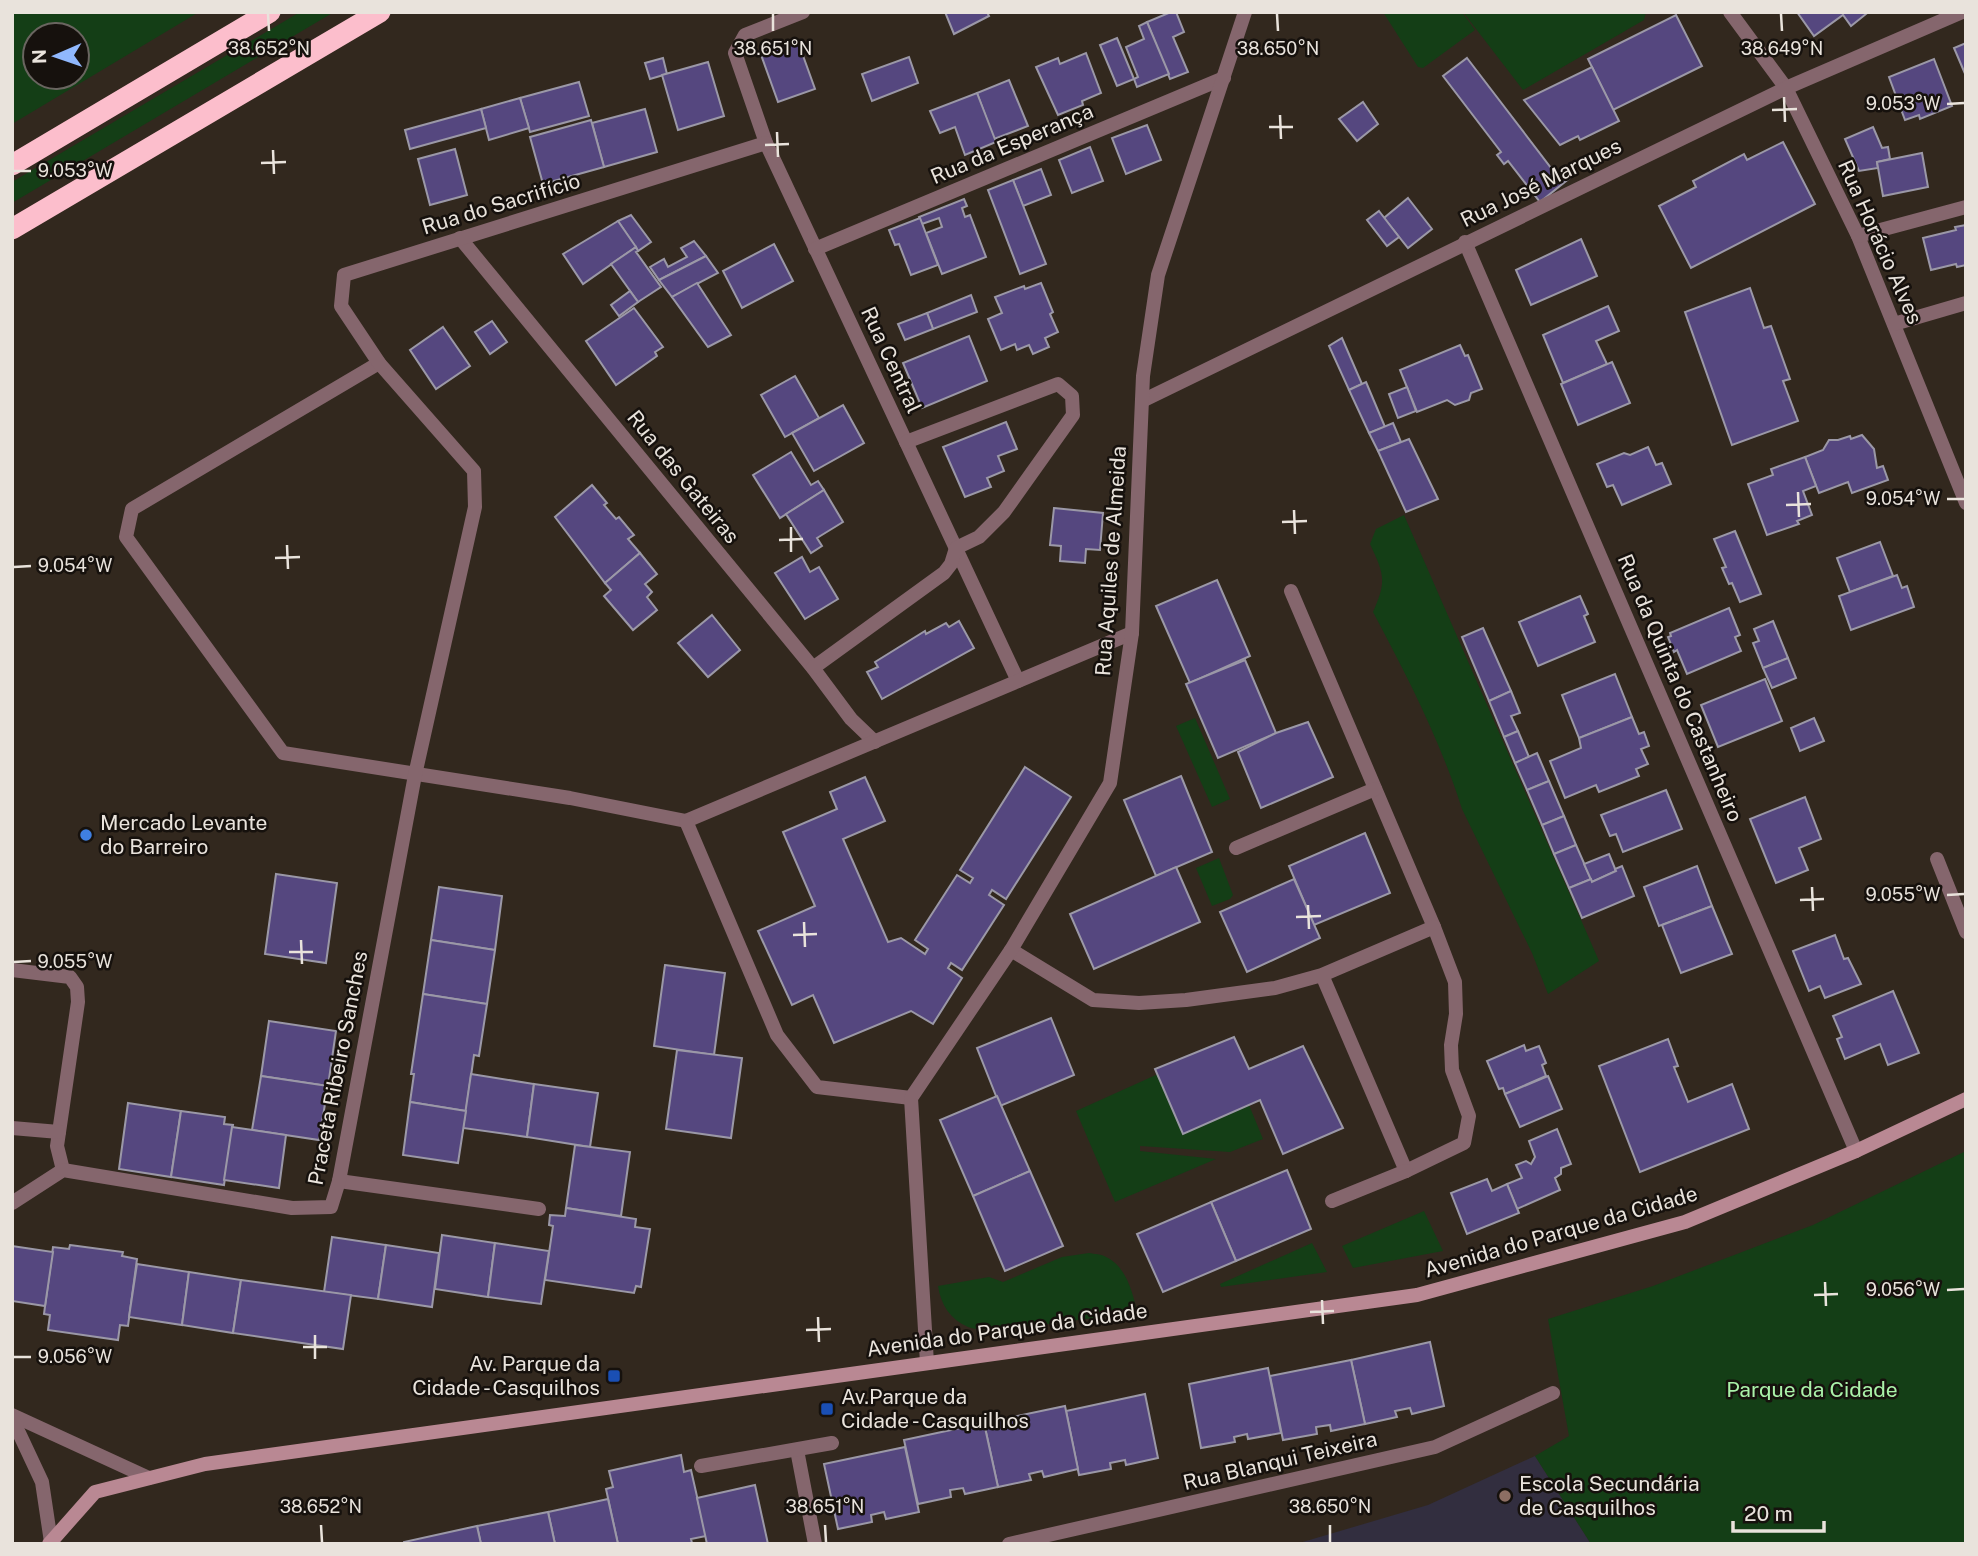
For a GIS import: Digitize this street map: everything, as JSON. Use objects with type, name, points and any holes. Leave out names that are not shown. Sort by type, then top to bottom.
[{"type":"highway","points":[[12,165],[270,12]]},
{"type":"highway","points":[[12,229],[380,12]]},
{"type":"street","name":"Rua Central","points":[[803,12],[745,35],[735,53],[766,143],[1018,681]]},
{"type":"street","name":"Rua Aquiles de Almeida","points":[[911,1098],[1011,950],[1110,783],[1132,633],[1143,376],[1158,275],[1245,12]]},
{"type":"street","name":"Rua Horácio Alves","points":[[1730,12],[1786,88],[1857,236],[1966,503]]},
{"type":"street","name":"Rua José Marques","points":[[1142,401],[1786,88],[1962,12]]},
{"type":"street","name":"Rua da Esperança","points":[[815,249],[1224,78]]},
{"type":"street","name":"Rua do Sacrifício","points":[[379,363],[341,306],[344,275],[766,143]]},
{"type":"street","points":[[1857,236],[1966,207]]},
{"type":"street","name":"Rua das Gateiras","points":[[460,238],[813,668],[851,719],[875,742]]},
{"type":"street","name":"Rua da Quinta do Castanheiro","points":[[1465,242],[1856,1151]]},
{"type":"street","points":[[1894,324],[1966,303]]},
{"type":"street","points":[[379,363],[132,509],[126,537],[283,753],[570,798],[686,821],[1132,633]]},
{"type":"street","name":"Praceta Ribeiro Sanches","points":[[63,1170],[292,1208],[331,1207],[340,1181],[415,775],[475,508],[474,471],[379,363]]},
{"type":"street","points":[[813,668],[943,573],[951,564],[956,548],[979,537],[1004,512],[1073,415],[1072,396],[1058,384],[906,442]]},
{"type":"street","points":[[1291,591],[1455,982],[1452,1070],[1469,1116],[1464,1143],[1406,1171],[1332,1201]]},
{"type":"street","points":[[1237,848],[1375,789]]},
{"type":"street","points":[[686,821],[777,1035],[817,1087],[911,1098],[927,1363]]},
{"type":"street","points":[[1937,859],[1966,932]]},
{"type":"street","points":[[1011,950],[1093,1000],[1139,1003],[1186,1000],[1275,988],[1322,975],[1434,927]]},
{"type":"street","points":[[12,970],[70,978],[77,987],[78,1002],[57,1146],[63,1170],[12,1203]]},
{"type":"street","points":[[1322,975],[1406,1171]]},
{"type":"street","name":"Avenida do Parque da Cidade","points":[[50,1543],[95,1492],[205,1464],[1417,1295],[1685,1222],[1856,1151],[1966,1099]]},
{"type":"street","points":[[12,1128],[59,1132]]},
{"type":"street","points":[[340,1181],[539,1209]]},
{"type":"street","name":"Rua Blanqui Teixeira","points":[[1009,1544],[1435,1447],[1553,1394]]},
{"type":"street","points":[[12,1416],[149,1478]]},
{"type":"street","points":[[12,1416],[42,1482],[50,1543]]},
{"type":"street","points":[[701,1465],[832,1443]]},
{"type":"street","points":[[797,1450],[815,1544]]},
{"type":"shaded area","name":"Escola Secundária de Casquilhos","points":[[1535,1456],[1591,1544],[1296,1544],[1428,1505]]},
{"type":"green space","points":[[12,12],[199,12],[91,77],[91,21],[21,21],[21,91],[67,91],[12,124]]},
{"type":"green space","points":[[300,12],[334,12],[12,203],[12,182]]},
{"type":"green space","points":[[1383,12],[1462,12],[1475,30],[1423,68],[1418,67]]},
{"type":"green space","points":[[1463,12],[1646,12],[1644,20],[1523,90]]},
{"type":"green space","points":[[1404,515],[1599,961],[1548,994],[1532,953],[1462,809],[1444,758],[1422,709],[1373,612],[1382,578],[1370,544],[1376,529]]},
{"type":"green space","points":[[1195,718],[1230,799],[1212,807],[1176,726]]},
{"type":"green space","points":[[1219,858],[1233,895],[1230,899],[1212,906],[1196,868]]},
{"type":"green space","points":[[1158,1074],[1249,1105],[1263,1139],[1230,1152],[1140,1146],[1140,1151],[1216,1159],[1115,1202],[1076,1111]]},
{"type":"green space","name":"Parque da Cidade","points":[[1966,1151],[1966,1544],[1591,1544],[1535,1456],[1569,1436],[1548,1319],[1653,1286],[1813,1225]]},
{"type":"green space","points":[[1424,1211],[1443,1251],[1353,1268],[1342,1246]]},
{"type":"green space","points":[[1312,1243],[1327,1272],[1221,1287],[1220,1284]]},
{"type":"green space","points":[[1089,1253],[1113,1261],[1124,1273],[1137,1312],[1023,1327],[980,1329],[968,1327],[956,1320],[947,1311],[939,1293],[938,1286],[989,1277],[1003,1282],[1062,1257]]},
{"type":"building","points":[[945,12],[987,12],[989,16],[954,34]]},
{"type":"building","points":[[1176,12],[1184,32],[1173,37],[1188,72],[1170,79],[1147,22]]},
{"type":"building","points":[[1797,12],[1866,14],[1851,26],[1843,15],[1814,36]]},
{"type":"building","points":[[1676,15],[1702,66],[1613,110],[1588,59]]},
{"type":"building","points":[[1147,22],[1169,74],[1137,87],[1134,79],[1138,77],[1126,47],[1144,39],[1139,26]]},
{"type":"building","points":[[1117,38],[1134,79],[1117,86],[1100,45]]},
{"type":"building","points":[[797,39],[815,89],[778,102],[760,52]]},
{"type":"building","points":[[1966,43],[1966,76],[1954,48]]},
{"type":"building","points":[[1086,53],[1101,93],[1082,101],[1083,105],[1058,115],[1036,67],[1058,58],[1060,64]]},
{"type":"building","points":[[909,57],[918,83],[872,101],[862,74]]},
{"type":"building","points":[[663,58],[667,74],[650,79],[645,63]]},
{"type":"building","points":[[1467,58],[1558,177],[1566,171],[1571,177],[1540,202],[1508,161],[1504,164],[1497,155],[1501,152],[1443,76]]},
{"type":"building","points":[[1934,59],[1952,106],[1920,119],[1919,115],[1905,120],[1889,77]]},
{"type":"building","points":[[708,62],[724,116],[678,130],[662,75]]},
{"type":"building","points":[[1592,67],[1619,121],[1580,140],[1578,136],[1560,145],[1524,100]]},
{"type":"building","points":[[1009,80],[1028,126],[994,139],[977,93]]},
{"type":"building","points":[[579,82],[589,116],[530,132],[520,98]]},
{"type":"building","points":[[977,93],[996,142],[965,155],[955,127],[940,133],[930,111]]},
{"type":"building","points":[[520,98],[529,128],[489,140],[481,109]]},
{"type":"building","points":[[1363,102],[1378,124],[1357,141],[1339,119]]},
{"type":"building","points":[[481,109],[486,128],[410,149],[405,130]]},
{"type":"building","points":[[645,109],[657,152],[604,167],[592,123]]},
{"type":"building","points":[[591,120],[604,167],[543,184],[530,137]]},
{"type":"building","points":[[1147,125],[1161,160],[1126,174],[1112,138]]},
{"type":"building","points":[[1873,127],[1882,148],[1888,147],[1890,159],[1877,162],[1878,168],[1859,171],[1845,139]]},
{"type":"building","points":[[1783,142],[1815,204],[1691,268],[1659,206],[1696,187],[1693,181],[1744,154],[1747,160]]},
{"type":"building","points":[[1090,147],[1103,181],[1072,193],[1059,160]]},
{"type":"building","points":[[455,149],[467,195],[430,205],[418,159]]},
{"type":"building","points":[[1922,153],[1928,187],[1883,196],[1877,162]]},
{"type":"building","points":[[1041,169],[1051,195],[1023,206],[1013,180]]},
{"type":"building","points":[[1013,180],[1046,264],[1020,274],[988,190]]},
{"type":"building","points":[[1408,198],[1432,229],[1408,248],[1384,218]]},
{"type":"building","points":[[964,199],[967,206],[962,208],[965,217],[970,215],[986,257],[942,274],[926,233],[942,227],[939,218],[922,224],[919,217]]},
{"type":"building","points":[[1379,211],[1399,237],[1387,246],[1367,220]]},
{"type":"building","points":[[631,215],[651,242],[638,251],[618,221]]},
{"type":"building","points":[[920,218],[938,265],[911,275],[899,244],[895,245],[889,230]]},
{"type":"building","points":[[618,221],[636,247],[583,284],[563,254]]},
{"type":"building","points":[[1966,225],[1966,265],[1957,267],[1956,264],[1931,270],[1923,238]]},
{"type":"building","points":[[1581,239],[1597,276],[1531,305],[1516,270]]},
{"type":"building","points":[[694,241],[706,256],[659,280],[650,267],[664,259],[668,267],[687,257],[681,248]]},
{"type":"building","points":[[774,244],[793,281],[742,308],[723,271]]},
{"type":"building","points":[[636,247],[636,252],[661,287],[638,302],[611,264]]},
{"type":"building","points":[[706,256],[718,273],[672,297],[659,280]]},
{"type":"building","points":[[697,283],[731,335],[708,347],[672,297]]},
{"type":"building","points":[[1041,283],[1058,332],[1045,338],[1049,347],[1033,354],[1029,345],[1017,350],[1015,344],[1001,350],[988,319],[1002,313],[995,297]]},
{"type":"building","points":[[1750,288],[1764,328],[1771,326],[1790,379],[1783,381],[1798,421],[1732,445],[1685,312]]},
{"type":"building","points":[[630,291],[638,302],[619,316],[611,305]]},
{"type":"building","points":[[971,295],[977,312],[933,329],[927,313]]},
{"type":"building","points":[[1608,306],[1619,331],[1596,341],[1607,364],[1563,383],[1543,335]]},
{"type":"building","points":[[634,308],[663,347],[655,352],[657,356],[616,385],[586,341]]},
{"type":"building","points":[[927,313],[933,329],[905,340],[898,324]]},
{"type":"building","points":[[492,321],[507,342],[490,354],[475,332]]},
{"type":"building","points":[[443,327],[470,366],[436,389],[410,350]]},
{"type":"building","points":[[969,336],[987,381],[922,408],[903,363]]},
{"type":"building","points":[[1342,338],[1362,384],[1349,390],[1329,346]]},
{"type":"building","points":[[1460,345],[1465,356],[1468,355],[1482,389],[1471,393],[1469,400],[1455,405],[1447,400],[1417,412],[1400,370]]},
{"type":"building","points":[[1612,362],[1630,403],[1578,425],[1561,384]]},
{"type":"building","points":[[795,376],[819,418],[785,437],[761,395]]},
{"type":"building","points":[[1366,382],[1385,427],[1369,433],[1349,390]]},
{"type":"building","points":[[1407,387],[1416,411],[1398,418],[1389,394]]},
{"type":"building","points":[[843,405],[864,443],[814,471],[792,433]]},
{"type":"building","points":[[1006,422],[1017,449],[998,456],[1004,471],[987,478],[991,487],[965,497],[943,447]]},
{"type":"building","points":[[1393,423],[1401,442],[1378,451],[1369,433]]},
{"type":"building","points":[[1862,435],[1874,449],[1877,468],[1883,466],[1888,480],[1852,493],[1848,482],[1819,493],[1805,457],[1823,450],[1829,440],[1850,436],[1851,439]]},
{"type":"building","points":[[1409,439],[1438,499],[1406,512],[1378,451]]},
{"type":"building","points":[[1648,447],[1656,465],[1662,463],[1671,484],[1622,505],[1613,485],[1607,487],[1597,464]]},
{"type":"building","points":[[791,452],[811,485],[818,481],[824,490],[780,518],[753,475]]},
{"type":"building","points":[[1805,457],[1816,486],[1803,491],[1812,515],[1797,521],[1799,524],[1767,535],[1748,484],[1773,475],[1771,469]]},
{"type":"building","points":[[592,485],[607,503],[604,505],[616,519],[619,517],[634,535],[628,539],[640,553],[605,583],[555,517]]},
{"type":"building","points":[[824,490],[843,522],[817,538],[822,546],[811,553],[786,514]]},
{"type":"building","points":[[1054,508],[1103,513],[1100,550],[1086,549],[1085,563],[1060,561],[1061,546],[1050,545]]},
{"type":"building","points":[[1735,531],[1761,594],[1740,602],[1722,568],[1726,567],[1714,539]]},
{"type":"building","points":[[1880,542],[1893,576],[1850,592],[1837,558]]},
{"type":"building","points":[[640,553],[657,574],[645,584],[652,592],[647,597],[657,610],[633,630],[604,596],[611,590],[605,583]]},
{"type":"building","points":[[802,557],[810,572],[819,567],[838,599],[805,619],[775,573]]},
{"type":"building","points":[[1897,575],[1902,588],[1907,586],[1914,607],[1851,630],[1839,596]]},
{"type":"building","points":[[1217,580],[1250,656],[1190,683],[1156,606]]},
{"type":"building","points":[[1580,596],[1588,614],[1584,616],[1595,642],[1538,666],[1519,622]]},
{"type":"building","points":[[1729,608],[1740,635],[1735,637],[1741,651],[1687,674],[1677,650],[1674,652],[1668,637],[1671,636],[1670,633]]},
{"type":"building","points":[[712,615],[740,650],[708,677],[678,643]]},
{"type":"building","points":[[959,621],[974,648],[882,699],[867,672],[878,667],[875,662],[925,631],[926,634],[946,623],[949,627]]},
{"type":"building","points":[[1773,621],[1788,658],[1763,668],[1753,643],[1759,641],[1754,629]]},
{"type":"building","points":[[1483,628],[1511,691],[1489,701],[1462,637]]},
{"type":"building","points":[[1788,658],[1796,678],[1772,688],[1763,668]]},
{"type":"building","points":[[1245,660],[1276,733],[1218,758],[1186,684]]},
{"type":"building","points":[[1615,674],[1632,717],[1579,738],[1562,695]]},
{"type":"building","points":[[1765,679],[1782,721],[1718,747],[1701,705]]},
{"type":"building","points":[[1511,691],[1520,713],[1511,716],[1518,731],[1504,737],[1489,701]]},
{"type":"building","points":[[1632,717],[1639,734],[1644,732],[1649,746],[1641,749],[1648,764],[1636,769],[1639,776],[1599,792],[1596,785],[1565,798],[1550,761],[1581,748],[1579,738]]},
{"type":"building","points":[[1814,718],[1824,741],[1800,751],[1791,728]]},
{"type":"building","points":[[1308,722],[1333,777],[1261,808],[1238,752],[1276,733]]},
{"type":"building","points":[[1518,731],[1529,757],[1515,763],[1504,737]]},
{"type":"building","points":[[1537,753],[1549,781],[1527,790],[1515,763]]},
{"type":"building","points":[[1025,767],[1071,797],[1006,899],[992,890],[989,895],[1004,905],[962,970],[951,963],[948,968],[962,978],[933,1024],[911,1011],[834,1043],[813,995],[792,1005],[758,931],[815,906],[783,832],[837,809],[830,792],[865,777],[885,821],[843,839],[888,942],[901,938],[925,954],[928,949],[915,940],[957,875],[970,883],[973,878],[960,870]]},
{"type":"building","points":[[1181,776],[1212,852],[1156,876],[1124,800]]},
{"type":"building","points":[[1549,781],[1564,816],[1542,825],[1527,790]]},
{"type":"building","points":[[1666,790],[1682,829],[1623,852],[1616,834],[1610,836],[1601,815]]},
{"type":"building","points":[[1805,797],[1821,839],[1799,848],[1808,870],[1776,883],[1750,819]]},
{"type":"building","points":[[1564,816],[1576,845],[1554,854],[1542,825]]},
{"type":"building","points":[[1365,833],[1390,893],[1314,925],[1289,866]]},
{"type":"building","points":[[1576,845],[1591,879],[1569,888],[1554,854]]},
{"type":"building","points":[[1609,854],[1616,871],[1592,882],[1584,864]]},
{"type":"building","points":[[1622,866],[1634,896],[1582,918],[1569,888],[1591,879],[1592,882]]},
{"type":"building","points":[[1697,866],[1712,906],[1659,926],[1644,887]]},
{"type":"building","points":[[1176,867],[1200,922],[1094,969],[1070,914]]},
{"type":"building","points":[[276,874],[337,883],[326,963],[265,954]]},
{"type":"building","points":[[1294,879],[1320,938],[1247,972],[1220,912]]},
{"type":"building","points":[[439,887],[502,896],[495,950],[431,940]]},
{"type":"building","points":[[1712,906],[1732,954],[1681,973],[1662,925]]},
{"type":"building","points":[[1835,935],[1844,959],[1848,958],[1861,984],[1825,998],[1820,986],[1809,991],[1793,951]]},
{"type":"building","points":[[431,940],[495,950],[487,1004],[423,994]]},
{"type":"building","points":[[665,965],[725,973],[714,1055],[654,1046]]},
{"type":"building","points":[[1893,991],[1919,1053],[1888,1065],[1880,1044],[1845,1059],[1837,1039],[1842,1037],[1833,1016]]},
{"type":"building","points":[[423,994],[487,1004],[479,1056],[474,1055],[466,1111],[410,1102],[414,1074],[411,1074]]},
{"type":"building","points":[[1051,1018],[1074,1075],[1000,1106],[977,1048]]},
{"type":"building","points":[[269,1021],[336,1031],[328,1086],[261,1076]]},
{"type":"building","points":[[1234,1037],[1249,1069],[1303,1046],[1343,1128],[1283,1154],[1260,1100],[1183,1134],[1155,1069]]},
{"type":"building","points":[[1668,1039],[1678,1066],[1674,1067],[1688,1102],[1732,1084],[1749,1129],[1640,1172],[1599,1066]]},
{"type":"building","points":[[1524,1045],[1526,1051],[1539,1046],[1546,1063],[1542,1065],[1546,1076],[1505,1094],[1503,1088],[1499,1089],[1487,1061]]},
{"type":"building","points":[[677,1050],[742,1058],[731,1138],[666,1129]]},
{"type":"building","points":[[471,1074],[534,1084],[527,1137],[463,1128]]},
{"type":"building","points":[[261,1076],[328,1086],[319,1140],[252,1130]]},
{"type":"building","points":[[1548,1076],[1562,1109],[1520,1127],[1505,1094]]},
{"type":"building","points":[[534,1084],[598,1093],[590,1147],[527,1137]]},
{"type":"building","points":[[997,1096],[1030,1171],[973,1196],[940,1120]]},
{"type":"building","points":[[410,1102],[466,1111],[458,1163],[403,1155]]},
{"type":"building","points":[[128,1103],[181,1111],[171,1177],[119,1169]]},
{"type":"building","points":[[181,1111],[225,1117],[224,1124],[233,1125],[224,1185],[171,1177]]},
{"type":"building","points":[[232,1127],[286,1135],[279,1188],[224,1180]]},
{"type":"building","points":[[1557,1129],[1571,1164],[1561,1168],[1561,1174],[1555,1178],[1560,1190],[1517,1209],[1507,1184],[1522,1178],[1516,1165],[1526,1161],[1531,1164],[1535,1157],[1529,1141]]},
{"type":"building","points":[[575,1145],[630,1152],[621,1216],[566,1208]]},
{"type":"building","points":[[1287,1170],[1311,1229],[1236,1261],[1211,1202]]},
{"type":"building","points":[[1030,1171],[1063,1246],[1005,1271],[973,1196]]},
{"type":"building","points":[[1487,1179],[1492,1191],[1507,1184],[1519,1213],[1467,1234],[1451,1193]]},
{"type":"building","points":[[1211,1202],[1236,1261],[1163,1292],[1137,1234]]},
{"type":"building","points":[[566,1208],[636,1219],[635,1227],[650,1229],[641,1287],[636,1286],[634,1293],[545,1280],[553,1226],[549,1225],[550,1215],[565,1216]]},
{"type":"building","points":[[442,1235],[495,1243],[488,1297],[435,1289]]},
{"type":"building","points":[[332,1237],[386,1245],[378,1299],[324,1292]]},
{"type":"building","points":[[495,1243],[549,1251],[541,1304],[488,1297]]},
{"type":"building","points":[[70,1245],[123,1252],[122,1256],[137,1259],[128,1326],[120,1325],[118,1340],[48,1330],[50,1315],[44,1314],[53,1247],[69,1249]]},
{"type":"building","points":[[386,1245],[439,1253],[432,1307],[378,1299]]},
{"type":"building","points":[[12,1246],[53,1252],[45,1306],[12,1301]]},
{"type":"building","points":[[137,1264],[189,1272],[182,1325],[129,1317]]},
{"type":"building","points":[[189,1272],[241,1280],[233,1333],[182,1325]]},
{"type":"building","points":[[241,1280],[351,1295],[343,1349],[233,1333]]},
{"type":"building","points":[[1430,1342],[1444,1406],[1412,1414],[1410,1408],[1395,1411],[1397,1417],[1365,1424],[1351,1360]]},
{"type":"building","points":[[1351,1360],[1365,1424],[1331,1431],[1330,1425],[1316,1427],[1317,1434],[1283,1440],[1270,1376]]},
{"type":"building","points":[[1268,1368],[1281,1433],[1248,1439],[1247,1434],[1234,1437],[1235,1442],[1201,1448],[1189,1384]]},
{"type":"building","points":[[1145,1394],[1158,1458],[1126,1465],[1125,1460],[1110,1463],[1111,1469],[1079,1475],[1066,1411]]},
{"type":"building","points":[[1065,1406],[1078,1469],[1044,1477],[1042,1471],[1029,1474],[1031,1480],[998,1487],[984,1423]]},
{"type":"building","points":[[984,1423],[998,1487],[965,1494],[963,1488],[950,1490],[951,1497],[918,1504],[904,1440]]},
{"type":"building","points":[[905,1447],[919,1512],[886,1519],[884,1512],[871,1515],[872,1522],[838,1529],[824,1464]]},
{"type":"building","points":[[681,1455],[684,1472],[691,1470],[706,1536],[691,1539],[692,1543],[688,1544],[618,1544],[606,1489],[613,1487],[609,1471]]},
{"type":"building","points":[[755,1485],[768,1544],[707,1544],[697,1498]]},
{"type":"building","points":[[608,1499],[618,1544],[555,1544],[548,1512]]},
{"type":"building","points":[[548,1512],[555,1544],[481,1544],[477,1526]]},
{"type":"building","points":[[477,1526],[481,1544],[404,1544],[404,1542]]},
{"type":"place","name":"Mercado Levante do Barreiro","points":[[86,835]]},
{"type":"place","name":"Av. Parque da Cidade - Casquilhos","points":[[614,1376]]},
{"type":"place","name":"Av.Parque da Cidade - Casquilhos","points":[[827,1409]]},
{"type":"place","name":"Escola Secundária de Casquilhos","points":[[1505,1496]]}]
